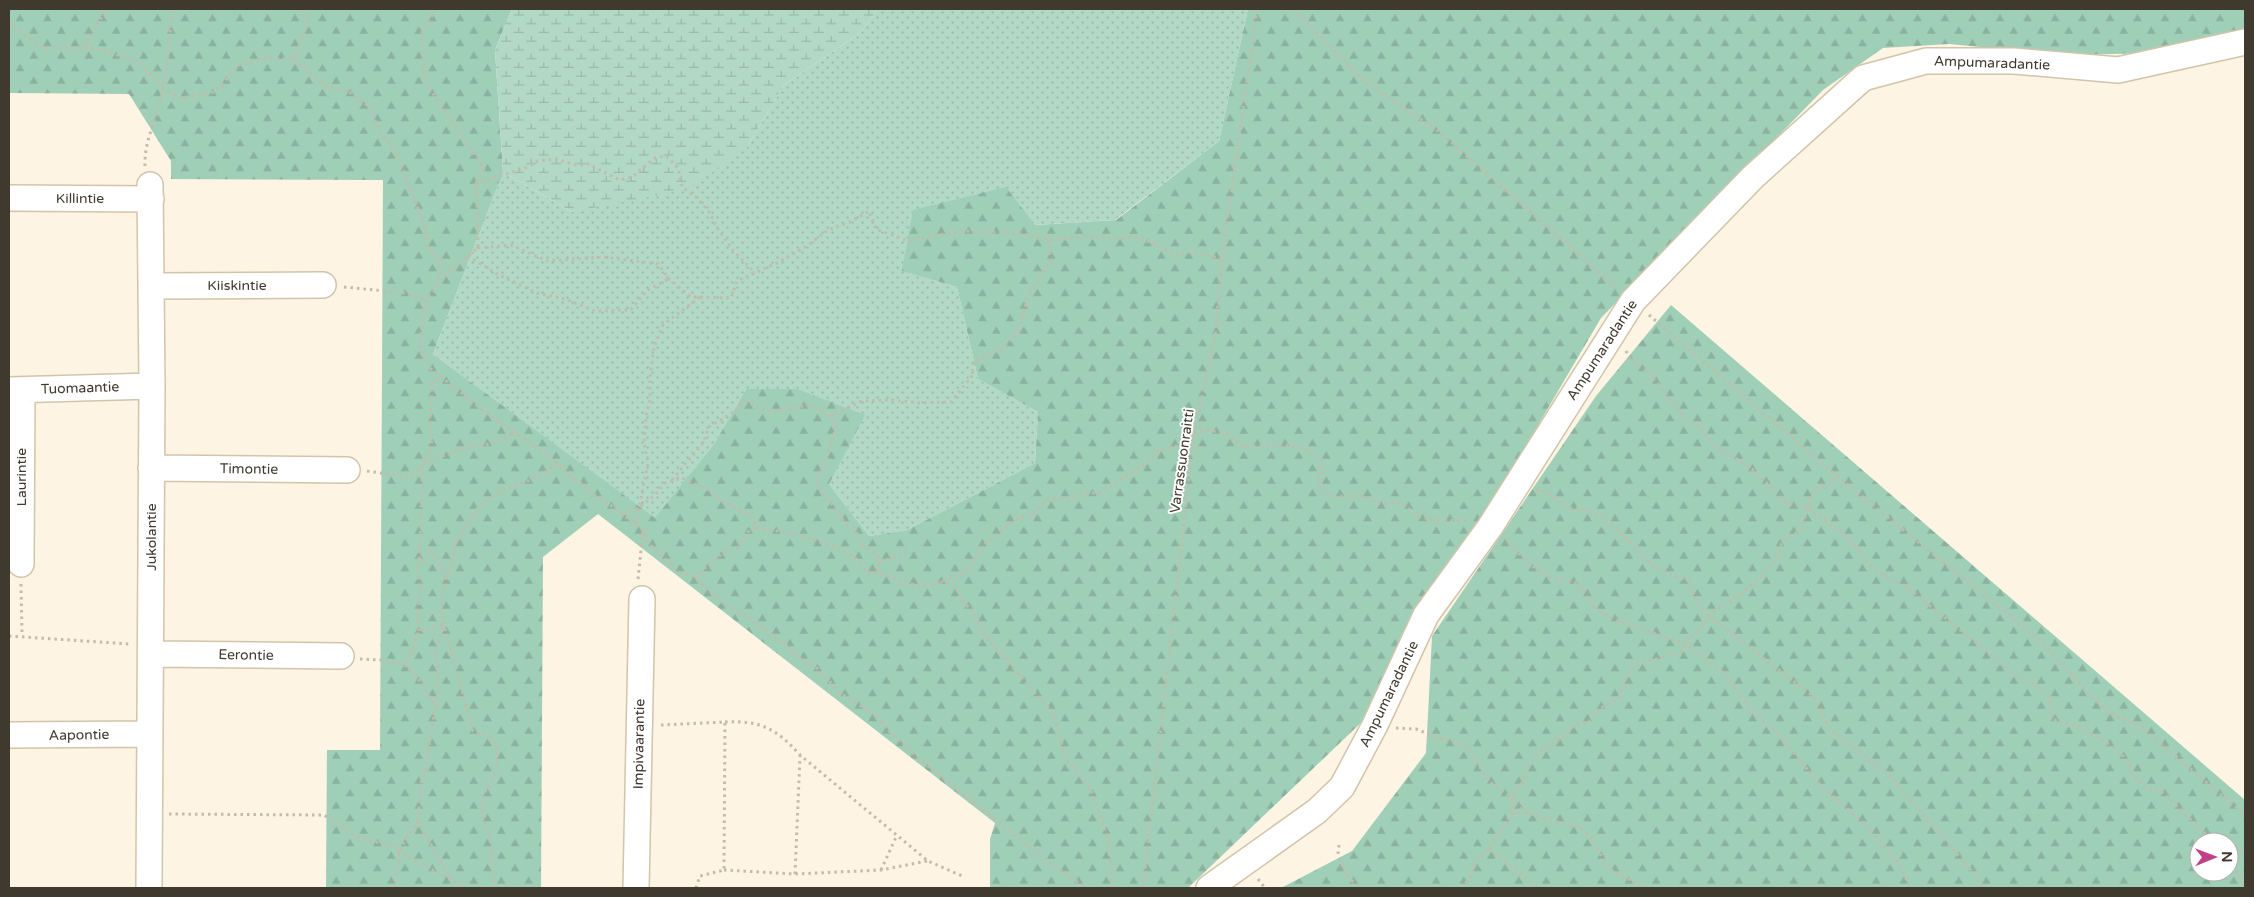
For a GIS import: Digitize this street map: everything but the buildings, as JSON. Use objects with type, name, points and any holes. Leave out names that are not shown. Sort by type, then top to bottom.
[{"type":"street","name":"Ampumaradantie","points":[[1208,888],[1317,811],[1342,787],[1375,725],[1426,615],[1490,527],[1632,301],[1753,177],[1863,78],[1926,61],[2014,61],[2118,70],[2245,42]]},
{"type":"street","name":"Killintie","points":[[9,198],[147,194]]},
{"type":"street","name":"Jukolantie","points":[[147,194],[152,286],[151,468],[144,649],[150,734],[149,888]]},
{"type":"street","name":"Kiiskintie","points":[[152,286],[322,285]]},
{"type":"street","name":"Tuomaantie","points":[[15,390],[152,386]]},
{"type":"street","name":"Laurintie","points":[[15,390],[21,564]]},
{"type":"street","name":"Timontie","points":[[151,468],[347,470]]},
{"type":"street","name":"Impivaarantie","points":[[636,888],[642,599]]},
{"type":"street","name":"Eerontie","points":[[144,649],[341,656]]},
{"type":"street","name":"Aapontie","points":[[9,736],[150,734]]},
{"type":"path","points":[[85,48],[93,30],[107,9]]},
{"type":"path","points":[[147,194],[144,149],[158,116],[164,88],[173,9]]},
{"type":"path","points":[[294,59],[308,22],[300,9]]},
{"type":"path","points":[[436,9],[422,32],[424,80],[484,169],[475,184],[478,196],[478,248]]},
{"type":"path","name":"Varrassuonraitti","points":[[1142,888],[1194,433],[1215,337],[1222,259],[1257,9]]},
{"type":"path","points":[[1292,9],[1366,83],[1437,130],[1632,301],[1837,476],[2038,639],[2106,711],[2141,727],[2245,815]]},
{"type":"path","points":[[9,22],[43,48],[94,48],[138,61],[164,88],[178,97],[209,93],[224,83],[231,72],[239,65],[266,58],[294,59],[324,86],[348,91],[370,107],[379,131],[394,150],[405,174],[425,227],[427,247],[440,261],[439,280],[434,291],[426,300],[420,347],[431,369],[440,378],[452,384],[489,416],[558,463],[572,478],[583,484],[594,495],[600,497],[636,524],[643,530],[648,543],[680,574],[694,577],[721,602],[748,617],[787,646],[804,662],[815,666],[840,693],[877,716],[921,760],[1050,863],[1086,888]]},
{"type":"path","points":[[475,184],[538,162],[556,159],[576,165],[588,164],[620,180],[632,177],[655,158],[666,156],[678,168],[682,187],[697,198],[710,213],[717,228],[733,250],[755,273]]},
{"type":"path","points":[[439,280],[478,248],[511,245],[547,261],[604,257],[658,264],[669,279],[691,297],[731,298],[737,281],[807,246],[828,230],[850,222],[869,211],[876,229],[908,241],[962,231],[1016,233],[1056,240],[1085,236],[1114,239],[1139,237],[1178,256],[1193,251],[1222,259]]},
{"type":"path","points":[[830,416],[862,401],[952,402],[972,376],[974,361],[1000,350],[1018,332],[1028,297],[1050,261],[1050,239]]},
{"type":"path","points":[[468,256],[497,274],[537,293],[565,299],[595,311],[631,310],[646,291],[669,279]]},
{"type":"path","points":[[322,285],[406,293],[426,300]]},
{"type":"path","points":[[636,524],[648,463],[644,442],[646,416],[650,400],[650,377],[654,347],[663,326],[700,297]]},
{"type":"path","points":[[1615,326],[1629,357],[1649,373],[1684,418],[1700,427],[1712,444],[1751,468],[1787,502],[1806,506],[1850,538],[1874,569],[1906,586],[2012,674],[2036,685],[2049,697],[2052,717],[2057,722],[2077,725],[2107,743],[2127,759],[2132,774],[2147,789],[2160,790],[2204,832]]},
{"type":"path","points":[[347,470],[376,471],[407,477],[419,471],[431,447],[432,384],[440,378]]},
{"type":"path","points":[[672,481],[703,443],[709,427],[736,410],[745,401],[752,402],[766,411],[796,409],[810,404],[830,416],[837,424],[826,462],[818,477],[819,486],[845,523],[855,530],[862,544],[875,554],[880,561],[879,573]]},
{"type":"path","points":[[1194,433],[1206,430],[1226,434],[1243,447],[1257,444],[1270,447],[1282,444],[1307,450],[1321,459],[1322,465],[1319,472],[1320,487],[1323,492],[1332,496],[1360,496],[1378,503],[1397,502],[1406,506],[1418,517],[1447,521],[1476,521],[1490,527],[1504,537],[1527,563],[1550,577],[1578,583],[1596,610],[1613,619],[1686,644],[1724,673],[1752,710],[1779,735],[1821,786],[1869,828],[1900,866],[1911,888]]},
{"type":"path","points":[[423,463],[462,449],[495,443],[512,434],[518,435]]},
{"type":"path","points":[[694,577],[724,552],[738,548],[749,531],[757,527],[786,532],[840,549],[855,558],[867,572],[890,576],[903,584],[925,585],[940,582],[968,570],[986,543],[1018,518],[1032,515],[1046,500],[1083,493],[1100,492],[1142,466],[1158,451],[1194,441]]},
{"type":"path","points":[[405,665],[419,631],[418,609],[421,593],[418,574],[420,566],[423,463]]},
{"type":"path","points":[[496,888],[492,874],[493,863],[490,838],[483,816],[483,800],[495,772],[497,746],[489,736],[473,731],[441,610],[446,579],[451,567],[456,541],[479,506],[501,491],[526,482],[558,463]]},
{"type":"path","points":[[1461,888],[1470,878],[1475,861],[1489,850],[1511,814],[1512,798],[1524,778],[1527,765],[1535,756],[1563,738],[1575,724],[1590,721],[1602,708],[1620,696],[1629,670],[1640,663],[1677,653],[1709,616],[1721,606],[1734,600],[1761,577],[1778,556],[1782,540],[1801,530],[1806,506],[1813,490],[1830,484],[1837,476]]},
{"type":"path","points":[[623,514],[640,507],[654,496],[665,483],[686,479],[751,516],[757,527]]},
{"type":"path","points":[[1517,485],[1548,493],[1568,508],[1587,510],[1607,520],[1655,568],[1689,581],[1698,605],[1709,616],[1814,697],[1830,730],[1889,775],[1977,878],[1982,888]]},
{"type":"path","points":[[642,599],[637,577],[643,530]]},
{"type":"path","points":[[420,566],[430,549],[440,562],[446,579]]},
{"type":"path","points":[[880,561],[899,557],[908,549]]},
{"type":"path","points":[[21,564],[22,636]]},
{"type":"path","points":[[940,582],[954,584],[961,598],[973,612],[984,634],[1052,712],[1066,760],[1090,787],[1098,808],[1108,840],[1113,888]]},
{"type":"path","points":[[419,631],[444,625]]},
{"type":"path","points":[[444,625],[435,657],[438,671],[435,707],[426,766],[421,783],[418,822],[445,872],[452,881]]},
{"type":"path","points":[[9,636],[144,649]]},
{"type":"path","points":[[341,656],[405,665],[421,682],[435,707]]},
{"type":"path","points":[[639,726],[747,721],[763,726],[791,745],[800,755],[928,861],[962,876]]},
{"type":"path","points":[[724,870],[725,722]]},
{"type":"path","points":[[1375,725],[1387,728],[1416,729],[1438,738],[1459,743],[1470,751],[1491,782],[1512,798],[1515,804],[1525,812],[1580,827],[1591,838],[1608,867],[1615,873],[1635,882],[1641,888]]},
{"type":"path","points":[[795,874],[800,755]]},
{"type":"path","points":[[1511,814],[1525,812]]},
{"type":"path","points":[[150,814],[324,814],[356,837],[400,851],[466,888]]},
{"type":"path","points":[[393,887],[400,851],[408,835],[418,822]]},
{"type":"path","points":[[881,870],[897,835]]},
{"type":"path","points":[[1339,845],[1338,854],[1347,876],[1359,888]]},
{"type":"path","points":[[1489,850],[1537,888]]},
{"type":"path","points":[[696,888],[700,876],[724,870],[795,874],[881,870],[928,861]]},
{"type":"path","points":[[2239,875],[2245,888]]},
{"type":"green space","points":[[9,9],[512,9],[495,50],[503,172],[433,354],[655,518],[714,444],[746,389],[797,389],[865,415],[829,484],[869,536],[907,530],[1035,463],[1038,412],[978,379],[957,287],[902,271],[913,210],[1006,187],[1035,225],[1116,220],[1219,141],[1248,9],[2245,9],[2245,31],[2157,53],[2067,55],[1949,44],[1883,48],[1823,90],[1601,318],[1366,718],[1188,888],[990,888],[990,839],[995,823],[598,514],[543,557],[541,888],[326,888],[327,750],[380,750],[383,180],[171,179],[171,161],[129,94],[9,93]]},
{"type":"green space","points":[[512,9],[878,9],[860,33],[784,85],[747,147],[689,189],[572,212],[503,172],[495,50]]},
{"type":"green space","points":[[878,9],[1248,9],[1219,141],[1115,220],[1034,225],[903,271],[957,287],[978,379],[1038,412],[1035,463],[907,530],[869,536],[829,484],[746,389],[714,444],[655,519],[433,354],[503,172],[572,212],[747,147],[784,85],[860,33]]},
{"type":"green space","points":[[1671,305],[2245,800],[2245,888],[1281,888],[1352,851],[1426,753],[1432,636],[1596,396]]}]
